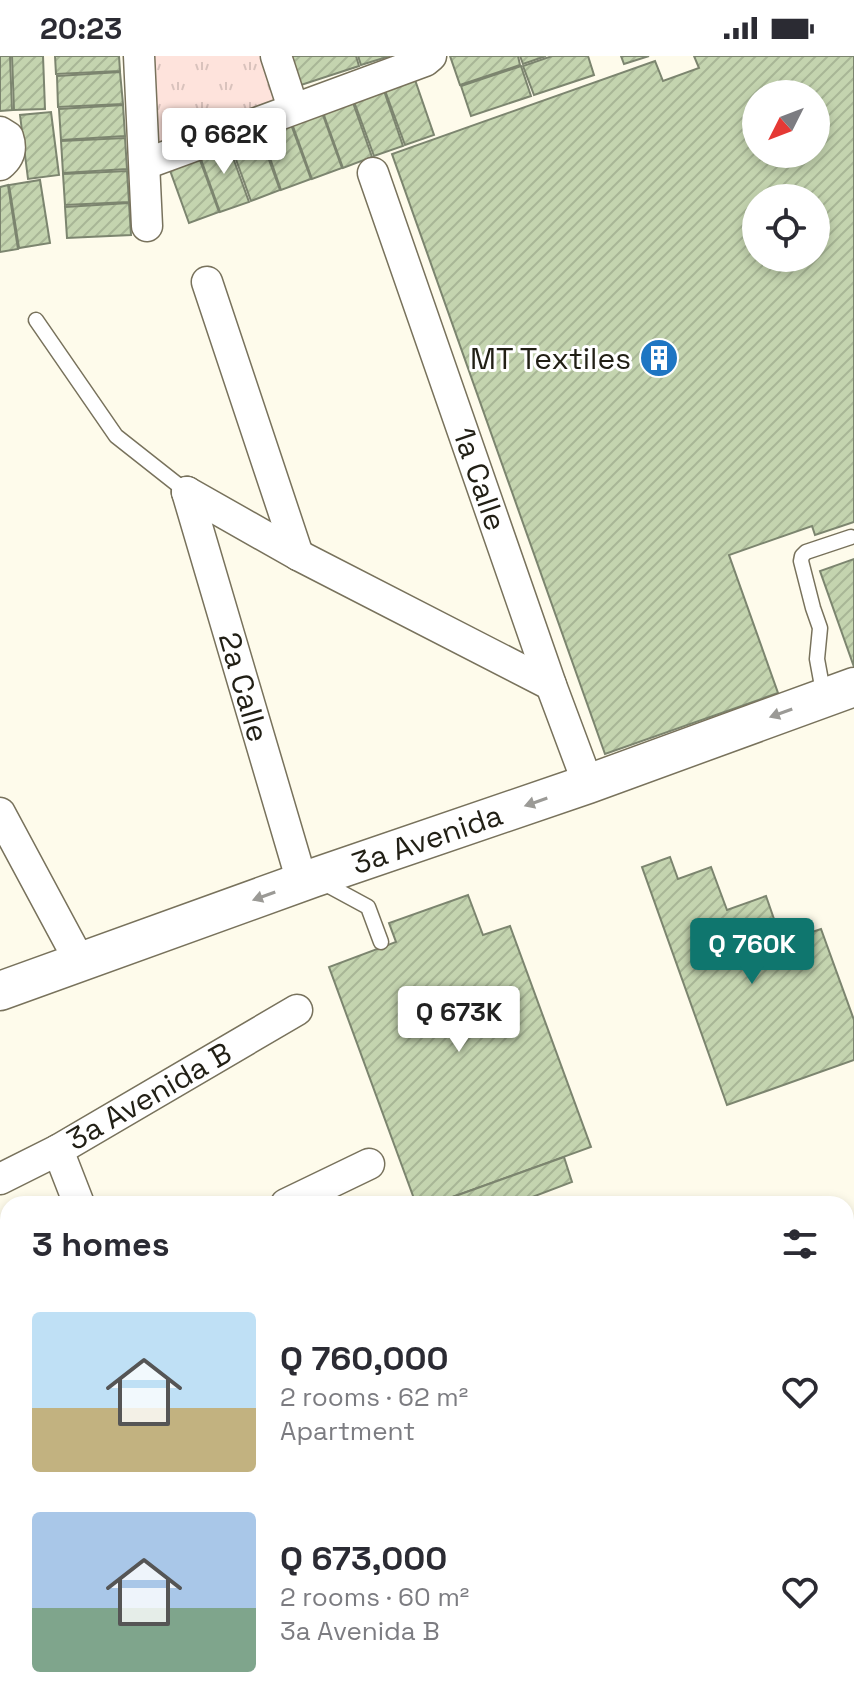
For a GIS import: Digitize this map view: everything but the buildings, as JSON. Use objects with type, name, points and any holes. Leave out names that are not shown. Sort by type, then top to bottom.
[{"type":"street","points":[[139,56],[147,226]]},
{"type":"street","points":[[276,56],[293,108]]},
{"type":"street","points":[[145,164],[425,61],[431,56]]},
{"type":"street","points":[[0,132],[8,137],[10,147],[8,158],[0,165]]},
{"type":"street","name":"1a Calle","points":[[373,173],[588,784]]},
{"type":"street","points":[[207,282],[298,555]]},
{"type":"street","points":[[187,492],[298,555],[551,685]]},
{"type":"street","name":"2a Calle","points":[[187,492],[308,880]]},
{"type":"street","name":"3a Avenida","points":[[0,991],[308,880],[588,784],[839,692]]},
{"type":"street","points":[[0,813],[80,962]]},
{"type":"street","name":"3a Avenida B","points":[[0,1179],[58,1150],[297,1010]]},
{"type":"street","points":[[58,1150],[76,1196]]},
{"type":"street","points":[[303,1196],[369,1164]]},
{"type":"lane","points":[[36,320],[116,436],[187,492]]},
{"type":"lane","points":[[839,692],[817,659],[820,628],[801,561],[806,552],[851,537]]},
{"type":"lane","points":[[308,880],[368,907],[381,942]]},
{"type":"green space","points":[[139,56],[276,56],[293,108],[145,164]]},
{"type":"place","name":"MT Textiles","points":[[659,358]]}]
